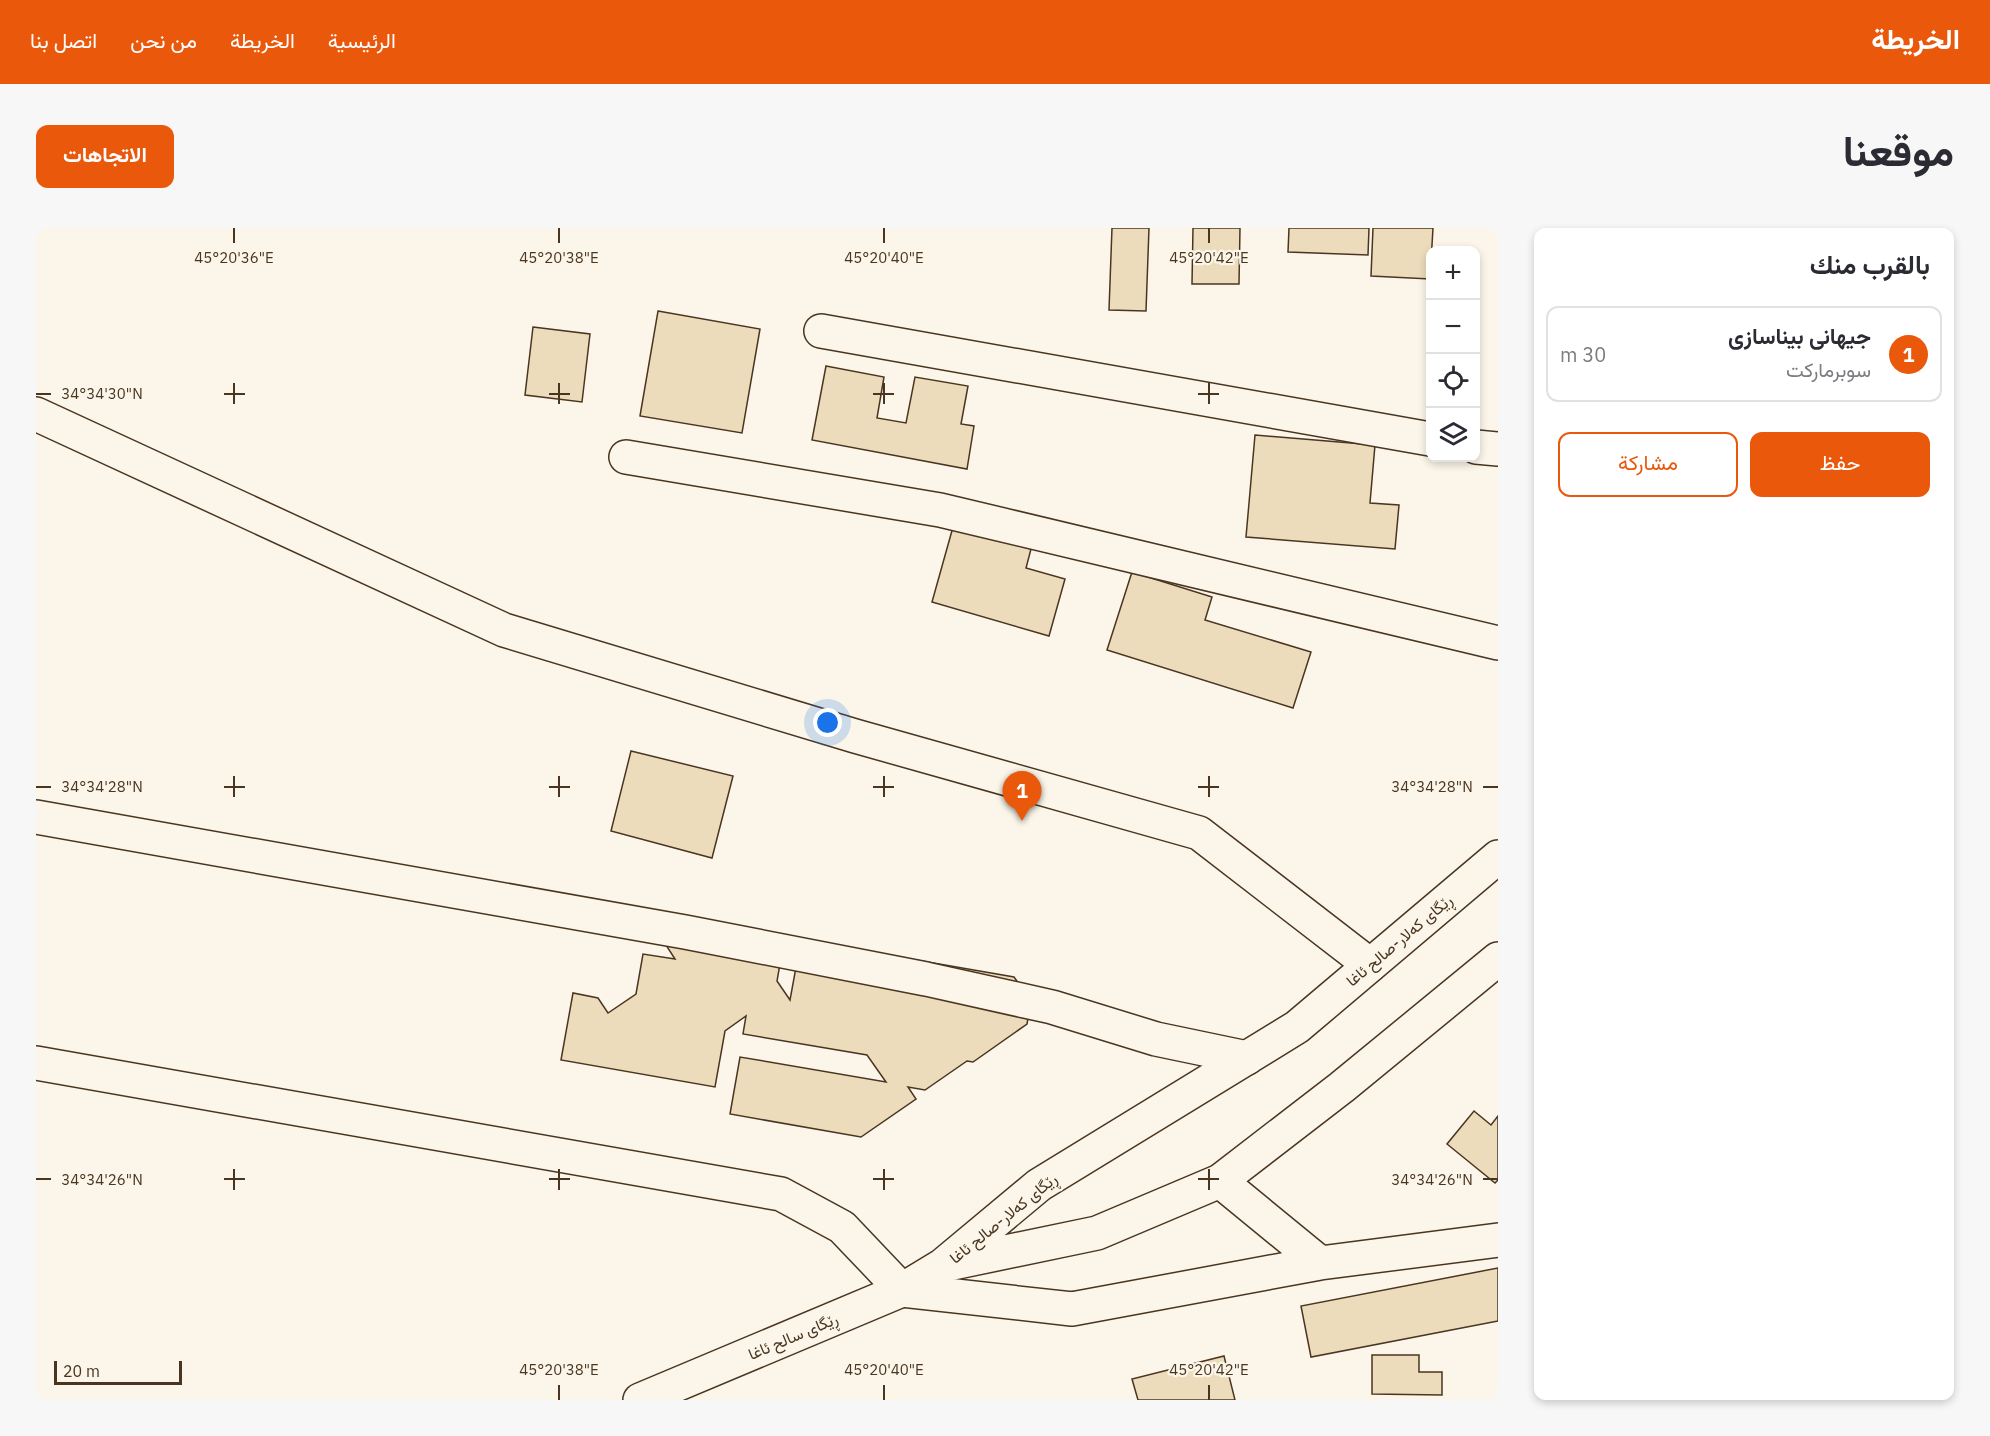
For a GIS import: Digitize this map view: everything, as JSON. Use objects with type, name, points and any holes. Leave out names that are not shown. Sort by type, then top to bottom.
[{"type":"street","points":[[821,331],[1426,438]]},
{"type":"street","points":[[36,414],[504,630],[855,736],[1199,834],[1370,965]]},
{"type":"street","points":[[1480,447],[1498,449]]},
{"type":"street","points":[[626,457],[940,510],[1498,643]]},
{"type":"street","points":[[36,817],[685,932],[891,972],[1052,1007],[1156,1039],[1247,1058]]},
{"type":"street","name":"ڕێگای کەلار-صالح ئاغا","points":[[943,1266],[1039,1185],[1297,1026],[1498,857]]},
{"type":"street","name":"ڕێگای کەلار-صالح ئاغا","points":[[943,1266],[1096,1233],[1220,1181],[1342,1087],[1498,959]]},
{"type":"street","points":[[36,1063],[781,1194],[842,1227],[902,1290],[1072,1309],[1320,1263],[1498,1240]]},
{"type":"street","points":[[1220,1181],[1320,1263]]},
{"type":"street","name":"ڕێگای سالح ئاغا","points":[[640,1400],[902,1290],[943,1266]]},
{"type":"building","points":[[1112,228],[1149,228],[1146,311],[1109,310]]},
{"type":"building","points":[[1193,228],[1240,228],[1239,284],[1192,284]]},
{"type":"building","points":[[1289,228],[1369,228],[1368,255],[1288,252]]},
{"type":"building","points":[[1373,228],[1433,228],[1432,246],[1426,246],[1426,279],[1371,276]]},
{"type":"building","points":[[658,311],[760,329],[742,433],[640,416]]},
{"type":"building","points":[[533,327],[590,334],[582,402],[525,395]]},
{"type":"building","points":[[826,366],[884,377],[877,418],[906,423],[915,377],[968,386],[961,424],[974,426],[967,469],[812,440]]},
{"type":"building","points":[[1255,435],[1375,445],[1370,503],[1399,505],[1395,549],[1246,537]]},
{"type":"building","points":[[953,527],[1031,549],[1026,568],[1065,579],[1049,636],[932,602]]},
{"type":"building","points":[[1132,572],[1212,597],[1205,620],[1311,652],[1293,708],[1107,650]]},
{"type":"building","points":[[631,751],[733,776],[712,858],[611,831]]},
{"type":"building","points":[[785,935],[777,981],[790,1000],[801,940],[1014,977],[1031,1001],[1027,1024],[973,1062],[967,1061],[925,1090],[908,1087],[916,1099],[861,1137],[730,1114],[740,1057],[886,1082],[867,1055],[743,1034],[746,1016],[725,1031],[715,1087],[561,1060],[573,993],[598,998],[608,1013],[636,994],[643,954],[675,959],[664,942]]},
{"type":"building","points":[[1474,1111],[1491,1125],[1498,1116],[1498,1180],[1495,1183],[1447,1144]]},
{"type":"building","points":[[1498,1268],[1498,1321],[1311,1357],[1301,1306]]},
{"type":"building","points":[[1372,1355],[1419,1355],[1419,1372],[1442,1372],[1442,1395],[1372,1394]]},
{"type":"building","points":[[1224,1356],[1235,1400],[1138,1400],[1132,1379]]},
{"type":"place","name":"جیهانی بیناسازی","points":[[1022,821]]}]
